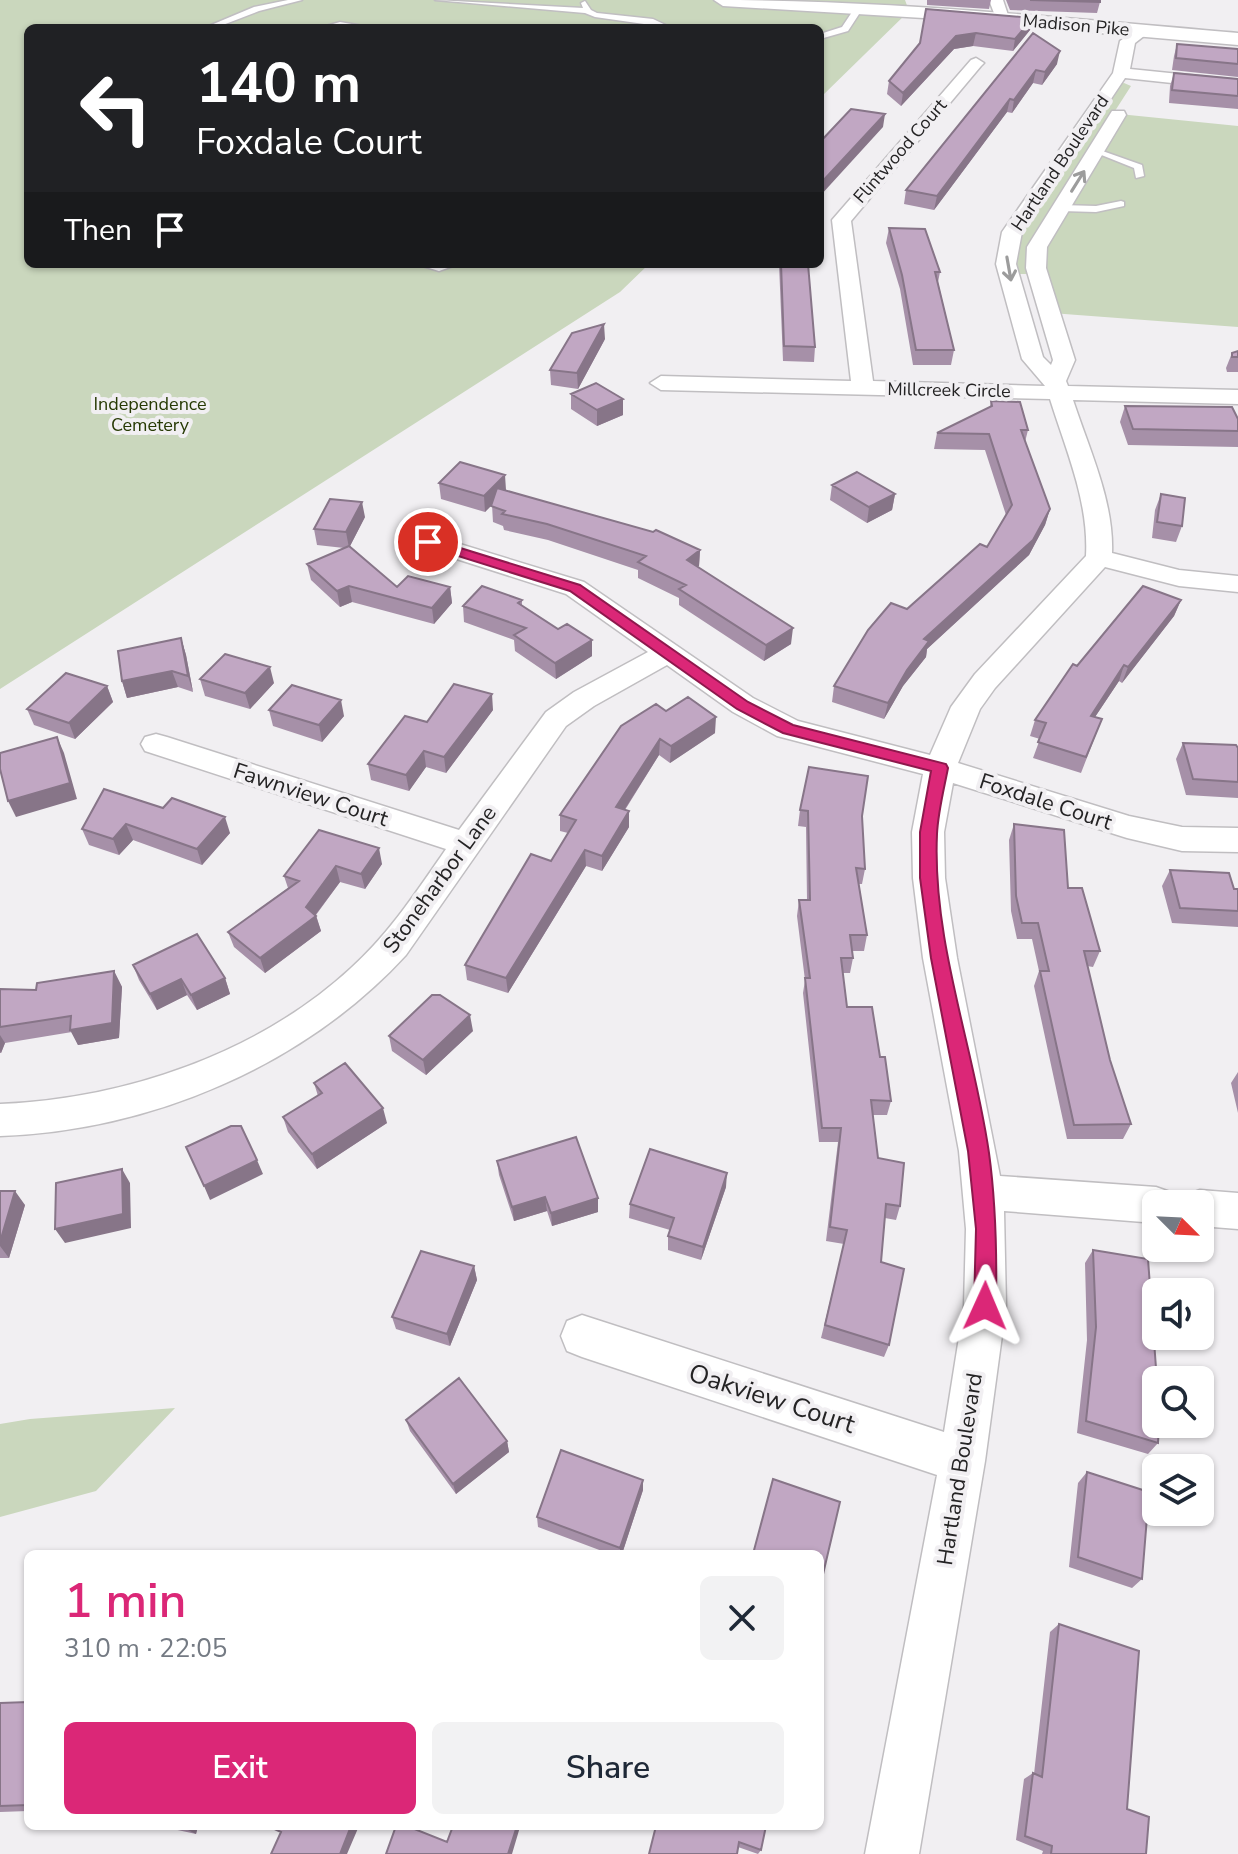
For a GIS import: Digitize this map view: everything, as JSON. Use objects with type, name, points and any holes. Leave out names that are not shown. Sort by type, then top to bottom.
[{"type":"main road","name":"Madison Pike","points":[[723,0],[859,8],[999,9],[1137,33],[1238,39]]},
{"type":"street","name":"Hartland Boulevard","points":[[892,1854],[962,1461],[985,1306],[986,1229],[978,1151],[940,958],[929,878],[928,832],[940,768],[966,707],[985,681],[1099,558],[1100,535],[1092,493],[1056,387],[1033,359],[1006,264],[1006,248],[1012,232],[1121,73],[1128,41],[1137,33]]},
{"type":"street","points":[[1135,88],[1147,65],[1146,41],[1137,33]]},
{"type":"street","name":"Flintwood Court","points":[[863,388],[841,220],[976,63]]},
{"type":"street","points":[[1121,73],[1135,88],[1238,85]]},
{"type":"street","name":"Hartland Boulevard","points":[[1056,387],[1064,360],[1036,268],[1037,247],[1135,88]]},
{"type":"street","name":"Millcreek Circle","points":[[661,383],[863,388],[1056,387],[1238,397]]},
{"type":"street","name":"Foxdale Court","points":[[428,542],[575,588],[743,705],[788,729],[940,768],[1127,827],[1182,839],[1238,840]]},
{"type":"street","points":[[1099,558],[1179,578],[1238,584]]},
{"type":"street","name":"Stoneharbor Lane","points":[[0,1120],[64,1116],[148,1096],[190,1081],[263,1048],[347,991],[393,947],[556,719],[584,699],[669,652]]},
{"type":"street","name":"Fawnview Court","points":[[156,744],[466,844]]},
{"type":"street","points":[[982,1192],[1142,1204]]},
{"type":"street","points":[[1214,1209],[1238,1211]]},
{"type":"street","name":"Oakview Court","points":[[582,1336],[962,1461]]},
{"type":"lane","points":[[218,24],[257,9],[298,0]]},
{"type":"lane","points":[[439,0],[587,11],[595,15],[659,24]]},
{"type":"lane","points":[[586,0],[584,6],[587,11]]},
{"type":"lane","points":[[824,36],[845,29],[859,8]]},
{"type":"lane","points":[[1097,150],[1139,167],[1139,176]]},
{"type":"lane","points":[[1061,208],[1096,209],[1121,204]]},
{"type":"green space","name":"Independence Cemetery","points":[[0,0],[905,0],[909,11],[824,94],[824,24],[24,24],[24,268],[645,268],[620,292],[0,689]]},
{"type":"green space","points":[[1119,84],[1131,86],[1041,226],[1030,274],[1017,274],[1017,248],[1023,233]]},
{"type":"green space","points":[[1119,114],[1238,126],[1238,327],[1051,313],[1037,247]]},
{"type":"green space","points":[[175,1408],[96,1491],[0,1517],[0,1424]]},
{"type":"building","points":[[1030,0],[1100,0],[1100,2]]},
{"type":"building","points":[[926,9],[1033,18],[1015,39],[976,33],[956,36],[903,93],[889,81],[920,43]]},
{"type":"building","points":[[1033,33],[1060,51],[1045,72],[1036,70],[1014,100],[1010,99],[937,196],[906,190]]},
{"type":"building","points":[[1177,44],[1238,49],[1238,64],[1176,58]]},
{"type":"building","points":[[1174,73],[1238,79],[1238,96],[1172,90]]},
{"type":"building","points":[[851,109],[885,114],[824,180],[824,138]]},
{"type":"building","points":[[889,228],[925,229],[940,272],[935,272],[954,350],[916,350],[902,275]]},
{"type":"building","points":[[781,268],[808,268],[815,347],[784,346]]},
{"type":"building","points":[[604,324],[577,373],[550,370],[572,333]]},
{"type":"building","points":[[596,383],[623,399],[597,410],[571,394]]},
{"type":"building","points":[[991,401],[1020,402],[1028,430],[1021,430],[1050,509],[1033,540],[924,639],[929,641],[888,703],[834,686],[868,630],[891,603],[907,609],[980,544],[987,547],[1012,505],[989,434],[937,433],[992,406]]},
{"type":"building","points":[[1125,406],[1232,407],[1238,419],[1238,431],[1133,429]]},
{"type":"building","points":[[460,462],[505,475],[484,496],[439,483]]},
{"type":"building","points":[[857,472],[895,494],[869,507],[832,485]]},
{"type":"building","points":[[497,488],[653,532],[656,530],[700,550],[687,560],[793,628],[766,645],[679,589],[686,585],[638,562],[646,556],[547,524],[502,514],[505,511],[491,506]]},
{"type":"building","points":[[1161,494],[1185,498],[1182,526],[1157,522]]},
{"type":"building","points":[[330,499],[362,502],[346,532],[314,529]]},
{"type":"building","points":[[349,546],[397,587],[408,576],[450,587],[432,608],[349,586],[337,591],[307,564]]},
{"type":"building","points":[[482,586],[522,600],[518,603],[558,629],[567,624],[592,640],[555,663],[514,635],[526,628],[463,606]]},
{"type":"building","points":[[1143,586],[1181,600],[1128,667],[1124,665],[1091,716],[1102,719],[1086,757],[1038,742],[1046,723],[1035,720],[1073,664],[1077,666]]},
{"type":"building","points":[[181,638],[188,676],[172,671],[122,681],[118,651]]},
{"type":"building","points":[[225,654],[270,667],[245,693],[200,679]]},
{"type":"building","points":[[66,673],[107,686],[69,723],[27,709]]},
{"type":"building","points":[[454,684],[492,694],[444,757],[424,751],[406,775],[368,764],[405,716],[427,722]]},
{"type":"building","points":[[292,685],[341,700],[319,725],[269,710]]},
{"type":"building","points":[[688,697],[716,717],[671,746],[660,739],[616,807],[629,811],[602,856],[585,850],[506,978],[465,965],[531,854],[551,861],[576,820],[560,815],[621,726],[656,704],[666,711]]},
{"type":"building","points":[[57,737],[70,783],[8,801],[0,769],[0,753]]},
{"type":"building","points":[[1183,743],[1236,745],[1238,782],[1193,779]]},
{"type":"building","points":[[809,767],[868,776],[862,816],[865,869],[856,868],[867,935],[850,935],[853,958],[841,958],[847,1007],[872,1007],[880,1057],[885,1057],[891,1101],[871,1100],[878,1158],[904,1163],[900,1206],[886,1204],[881,1262],[904,1269],[889,1345],[825,1325],[847,1230],[830,1227],[841,1128],[822,1128],[805,978],[810,978],[799,900],[810,900],[808,811],[800,810]]},
{"type":"building","points":[[104,789],[163,808],[172,798],[225,817],[197,849],[126,824],[113,839],[82,829]]},
{"type":"building","points":[[1014,824],[1064,830],[1068,888],[1082,888],[1100,951],[1084,951],[1110,1060],[1131,1124],[1074,1125],[1040,971],[1049,971],[1038,923],[1022,923],[1016,896]]},
{"type":"building","points":[[319,830],[379,848],[361,874],[336,866],[306,907],[316,916],[260,958],[228,932],[299,881],[284,876]]},
{"type":"building","points":[[1170,870],[1229,873],[1234,889],[1238,889],[1238,911],[1180,908]]},
{"type":"building","points":[[197,934],[225,978],[191,995],[181,979],[150,994],[133,965]]},
{"type":"building","points":[[114,971],[112,1023],[70,1030],[71,1016],[0,1027],[0,989],[36,990],[37,983]]},
{"type":"building","points":[[432,995],[440,995],[470,1015],[423,1060],[389,1036]]},
{"type":"building","points":[[345,1063],[383,1108],[312,1154],[283,1117],[322,1093],[314,1083]]},
{"type":"building","points":[[231,1126],[241,1126],[257,1160],[204,1186],[186,1147]]},
{"type":"building","points":[[576,1137],[598,1198],[551,1213],[545,1197],[512,1207],[497,1161]]},
{"type":"building","points":[[650,1149],[727,1173],[703,1247],[668,1236],[674,1218],[630,1204]]},
{"type":"building","points":[[122,1169],[123,1214],[55,1229],[56,1183]]},
{"type":"building","points":[[0,1191],[15,1191],[0,1242]]},
{"type":"building","points":[[1093,1250],[1142,1258],[1142,1262],[1148,1262],[1149,1278],[1142,1278],[1142,1350],[1155,1350],[1156,1366],[1142,1366],[1142,1438],[1158,1438],[1158,1443],[1086,1421],[1096,1327]]},
{"type":"building","points":[[421,1251],[474,1266],[447,1334],[392,1317]]},
{"type":"building","points":[[459,1378],[507,1441],[453,1484],[406,1420]]},
{"type":"building","points":[[561,1450],[643,1480],[620,1548],[537,1517]]},
{"type":"building","points":[[1087,1472],[1142,1490],[1142,1526],[1146,1526],[1142,1579],[1078,1557]]},
{"type":"building","points":[[773,1479],[840,1502],[824,1570],[824,1550],[754,1550]]},
{"type":"building","points":[[1059,1624],[1139,1651],[1127,1809],[1149,1817],[1146,1854],[1051,1854],[1052,1846],[1025,1836],[1033,1773],[1042,1777]]},
{"type":"building","points":[[24,1702],[24,1805],[0,1806],[0,1703]]},
{"type":"building","points":[[277,1830],[349,1830],[340,1854],[271,1854],[281,1832]]},
{"type":"building","points":[[395,1830],[417,1830],[447,1842],[452,1830],[516,1830],[508,1854],[386,1854]]},
{"type":"building","points":[[655,1830],[765,1830],[761,1850],[739,1842],[737,1854],[649,1854]]},
{"type":"route","points":[[428,542],[575,588],[743,705],[788,729],[940,768],[928,832],[929,878],[940,958],[978,1151],[986,1229],[985,1306]]}]
